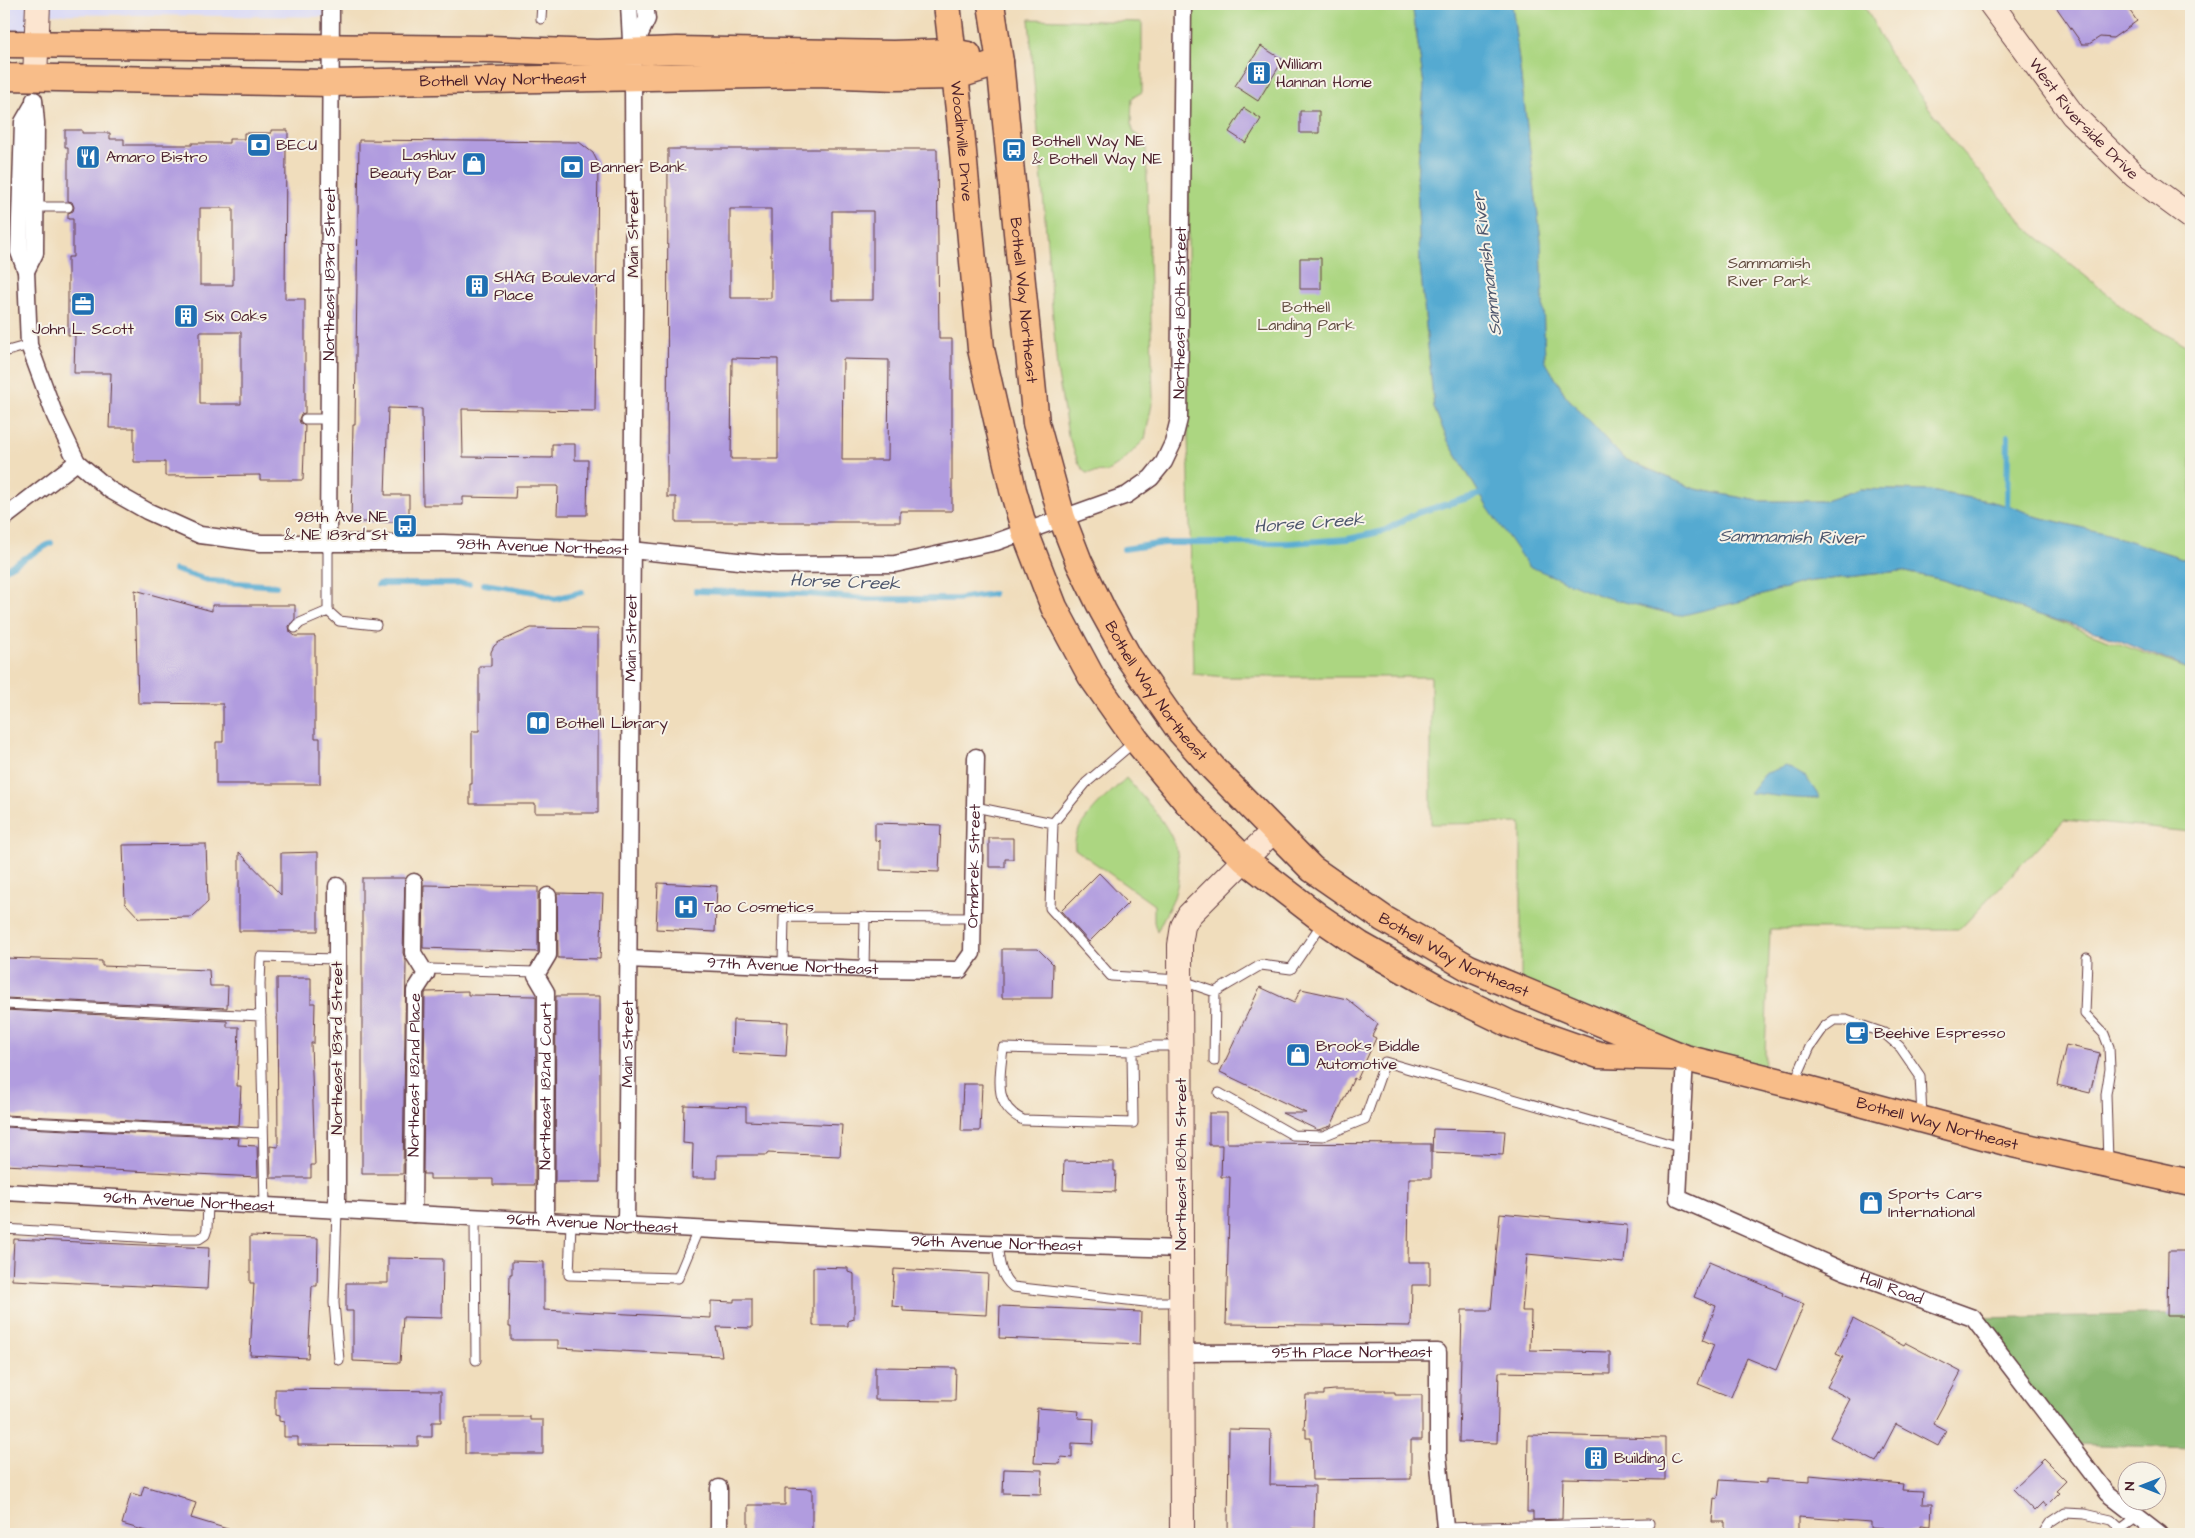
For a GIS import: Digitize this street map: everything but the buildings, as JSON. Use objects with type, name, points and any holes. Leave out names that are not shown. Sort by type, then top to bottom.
[{"type":"main road","name":"Woodinville Drive","points":[[947,4],[975,278]]},
{"type":"main road","points":[[991,4],[1000,62]]},
{"type":"main road","name":"Bothell Way Northeast","points":[[4,44],[330,47],[597,53],[632,51],[894,54],[954,64]]},
{"type":"main road","name":"Bothell Way Northeast","points":[[4,77],[35,91],[597,77],[816,74],[896,77],[954,64],[1000,62],[1036,423],[1062,518],[1079,562],[1102,611],[1139,672],[1180,731],[1312,869],[1384,919],[1468,968],[1685,1058],[2013,1144],[2191,1183]]},
{"type":"main road","name":"Bothell Way Northeast","points":[[975,278],[981,349],[1011,481],[1025,532],[1054,606],[1091,676],[1136,740],[1187,802],[1245,860],[1324,921],[1360,945],[1430,984],[1510,1024],[1599,1055],[1685,1058]]},
{"type":"street","points":[[26,271],[35,253],[35,44],[38,4]]},
{"type":"street","name":"Northeast 183rd Street","points":[[328,545],[331,4]]},
{"type":"street","name":"Main Street","points":[[626,1226],[634,310],[633,78],[629,4]]},
{"type":"street","name":"Main Street","points":[[632,51],[647,20],[646,4]]},
{"type":"street","name":"Northeast 180th Street","points":[[1025,532],[1127,495],[1151,478],[1164,462],[1173,443],[1179,419],[1183,4]]},
{"type":"street","name":"West Riverside Drive","points":[[1991,4],[2073,115],[2134,175],[2191,217]]},
{"type":"street","points":[[4,518],[77,462],[55,416],[29,345],[26,271],[19,252],[22,122],[35,91]]},
{"type":"street","name":"98th Avenue Northeast","points":[[77,462],[110,490],[147,512],[200,534],[261,543],[328,545],[443,543],[631,550],[777,566],[894,564],[996,542],[1025,532]]},
{"type":"street","name":"Ormbrek Street","points":[[960,970],[972,953],[976,757]]},
{"type":"street","name":"Northeast 180th Street","points":[[1182,1534],[1180,945],[1183,926],[1189,915],[1274,830]]},
{"type":"street","name":"Northeast 182nd Place","points":[[414,882],[414,953],[426,974],[415,991],[414,1214]]},
{"type":"street","name":"Northeast 183rd Street","points":[[337,886],[337,1210]]},
{"type":"street","points":[[536,975],[548,955],[548,896]]},
{"type":"street","name":"97th Avenue Northeast","points":[[628,959],[783,964],[864,969],[960,970]]},
{"type":"street","name":"Northeast 182nd Court","points":[[536,975],[546,992],[544,1222]]},
{"type":"street","name":"Hall Road","points":[[1685,1058],[1678,1198],[1844,1271],[1974,1318],[2107,1493],[2136,1518],[2160,1534]]},
{"type":"street","name":"96th Avenue Northeast","points":[[4,1192],[920,1241],[1182,1249]]},
{"type":"street","name":"95th Place Northeast","points":[[1180,1353],[1438,1352],[1438,1454],[1445,1528]]},
{"type":"street","points":[[719,1488],[719,1534]]},
{"type":"lane","points":[[541,19],[542,4]]},
{"type":"lane","points":[[36,206],[68,208]]},
{"type":"lane","points":[[4,352],[29,345]]},
{"type":"lane","points":[[305,419],[328,420]]},
{"type":"lane","points":[[328,545],[328,611],[339,621],[376,624]]},
{"type":"lane","points":[[295,628],[300,623],[328,611]]},
{"type":"lane","points":[[1136,740],[1086,782],[1053,823],[1050,908],[1111,976],[1180,980],[1215,992],[1261,965],[1291,969],[1324,921]]},
{"type":"lane","points":[[975,806],[1053,823]]},
{"type":"lane","points":[[783,964],[784,917],[972,918]]},
{"type":"lane","points":[[864,969],[865,918]]},
{"type":"lane","points":[[265,1206],[261,1016],[262,957],[337,959]]},
{"type":"lane","points":[[2087,958],[2085,1014],[2104,1034],[2110,1047],[2110,1069],[2106,1094],[2108,1165]]},
{"type":"lane","points":[[426,974],[430,969],[535,972],[536,975]]},
{"type":"lane","points":[[1214,1061],[1215,992]]},
{"type":"lane","points":[[4,1004],[261,1016]]},
{"type":"lane","points":[[1793,1085],[1810,1047],[1824,1027],[1834,1020],[1846,1020],[1884,1034],[1900,1047],[1920,1076],[1922,1119]]},
{"type":"lane","points":[[1132,1052],[1133,1123],[1023,1120],[1012,1115],[1003,1103],[1000,1086],[1003,1048],[1132,1052],[1153,1046],[1180,1046]]},
{"type":"lane","points":[[1219,1094],[1293,1135],[1323,1136],[1365,1119],[1384,1062],[1680,1147]]},
{"type":"lane","points":[[4,1121],[263,1133]]},
{"type":"lane","points":[[4,1229],[171,1240],[200,1239],[205,1235],[207,1229],[208,1203]]},
{"type":"lane","points":[[337,1210],[334,1303],[339,1360]]},
{"type":"lane","points":[[476,1218],[476,1360]]},
{"type":"lane","points":[[571,1223],[570,1275],[678,1278],[698,1230]]},
{"type":"lane","points":[[997,1242],[1000,1266],[1007,1282],[1013,1286],[1144,1302],[1181,1302]]},
{"type":"lane","points":[[2046,1534],[2044,1532],[2050,1523],[2065,1513],[2085,1514],[2110,1520],[2117,1532],[2136,1518]]},
{"type":"lane","points":[[1445,1528],[1649,1523]]},
{"type":"shaded area","points":[[4,4],[331,4],[331,17],[38,14],[32,35],[4,34]]},
{"type":"green space","name":"Bothell Landing Park","points":[[1188,4],[1412,4],[1424,85],[1417,179],[1420,264],[1434,408],[1448,441],[1488,508],[1747,600],[1804,582],[1901,571],[1944,580],[2191,670],[2191,832],[2064,820],[1960,929],[1770,929],[1764,1078],[1521,988],[1521,823],[1431,824],[1431,677],[1226,677],[1193,674],[1188,430]]},
{"type":"green space","name":"Sammamish River Park","points":[[1512,4],[1864,4],[1887,50],[1956,145],[2029,230],[2139,320],[2191,348],[2191,561],[2108,534],[2034,516],[2016,508],[1989,501],[1930,491],[1860,489],[1825,501],[1759,501],[1695,489],[1623,458],[1566,396],[1545,361],[1541,240]]},
{"type":"green space","points":[[1029,19],[1142,22],[1142,92],[1132,98],[1131,124],[1134,133],[1146,141],[1153,399],[1145,439],[1121,463],[1107,472],[1086,473],[1079,464],[1068,435],[1057,369]]},
{"type":"green space","points":[[1126,778],[1160,817],[1175,846],[1178,861],[1178,878],[1174,897],[1157,932],[1154,922],[1154,905],[1075,849],[1075,839],[1085,820],[1101,801]]},
{"type":"green space","points":[[2191,1314],[2191,1448],[2070,1444],[1973,1318]]},
{"type":"water","name":"Sammamish River","points":[[1412,4],[1512,4],[1541,240],[1545,361],[1566,396],[1623,458],[1695,489],[1759,501],[1825,501],[1860,489],[1930,491],[1989,501],[2016,508],[2034,516],[2108,534],[2191,561],[2191,670],[2106,635],[2026,611],[1944,580],[1901,571],[1804,582],[1747,600],[1679,616],[1601,596],[1528,566],[1488,508],[1448,441],[1434,408],[1420,264],[1417,179],[1424,85]]},
{"type":"water","points":[[1786,766],[1806,777],[1820,798],[1793,798],[1749,793],[1764,774]]},
{"type":"waterway","points":[[2007,512],[2008,436]]},
{"type":"waterway","name":"Horse Creek","points":[[1124,549],[1164,543],[1289,543],[1348,539],[1384,531],[1417,513],[1488,492]]},
{"type":"waterway","name":"Horse Creek","points":[[4,570],[51,543]]},
{"type":"waterway","name":"Horse Creek","points":[[175,570],[211,581],[276,586]]},
{"type":"waterway","name":"Horse Creek","points":[[378,584],[469,584]]},
{"type":"waterway","name":"Horse Creek","points":[[484,584],[535,592],[555,599],[582,592]]},
{"type":"waterway","name":"Horse Creek","points":[[696,591],[808,594],[869,599],[957,599],[993,594]]},
{"type":"place","name":"William Hannan Home","points":[[1259,73]]},
{"type":"place","name":"BECU","points":[[259,145]]},
{"type":"place","name":"Bothell Way NE & Bothell Way NE","points":[[1014,150]]},
{"type":"place","name":"Amaro Bistro","points":[[88,157]]},
{"type":"place","name":"Lashluv Beauty Bar","points":[[474,164]]},
{"type":"place","name":"Banner Bank","points":[[572,167]]},
{"type":"place","name":"SHAG Boulevard Place","points":[[477,286]]},
{"type":"place","name":"John L. Scott","points":[[83,304]]},
{"type":"place","name":"Six Oaks","points":[[186,316]]},
{"type":"place","name":"98th Ave NE & NE 183rd St","points":[[405,526]]},
{"type":"place","name":"Bothell Library","points":[[538,723]]},
{"type":"place","name":"Tao Cosmetics","points":[[686,907]]},
{"type":"place","name":"Beehive Espresso","points":[[1857,1033]]},
{"type":"place","name":"Brooks Biddle Automotive","points":[[1298,1055]]},
{"type":"place","name":"Sports Cars International","points":[[1871,1203]]},
{"type":"place","name":"Building C","points":[[1596,1458]]}]
